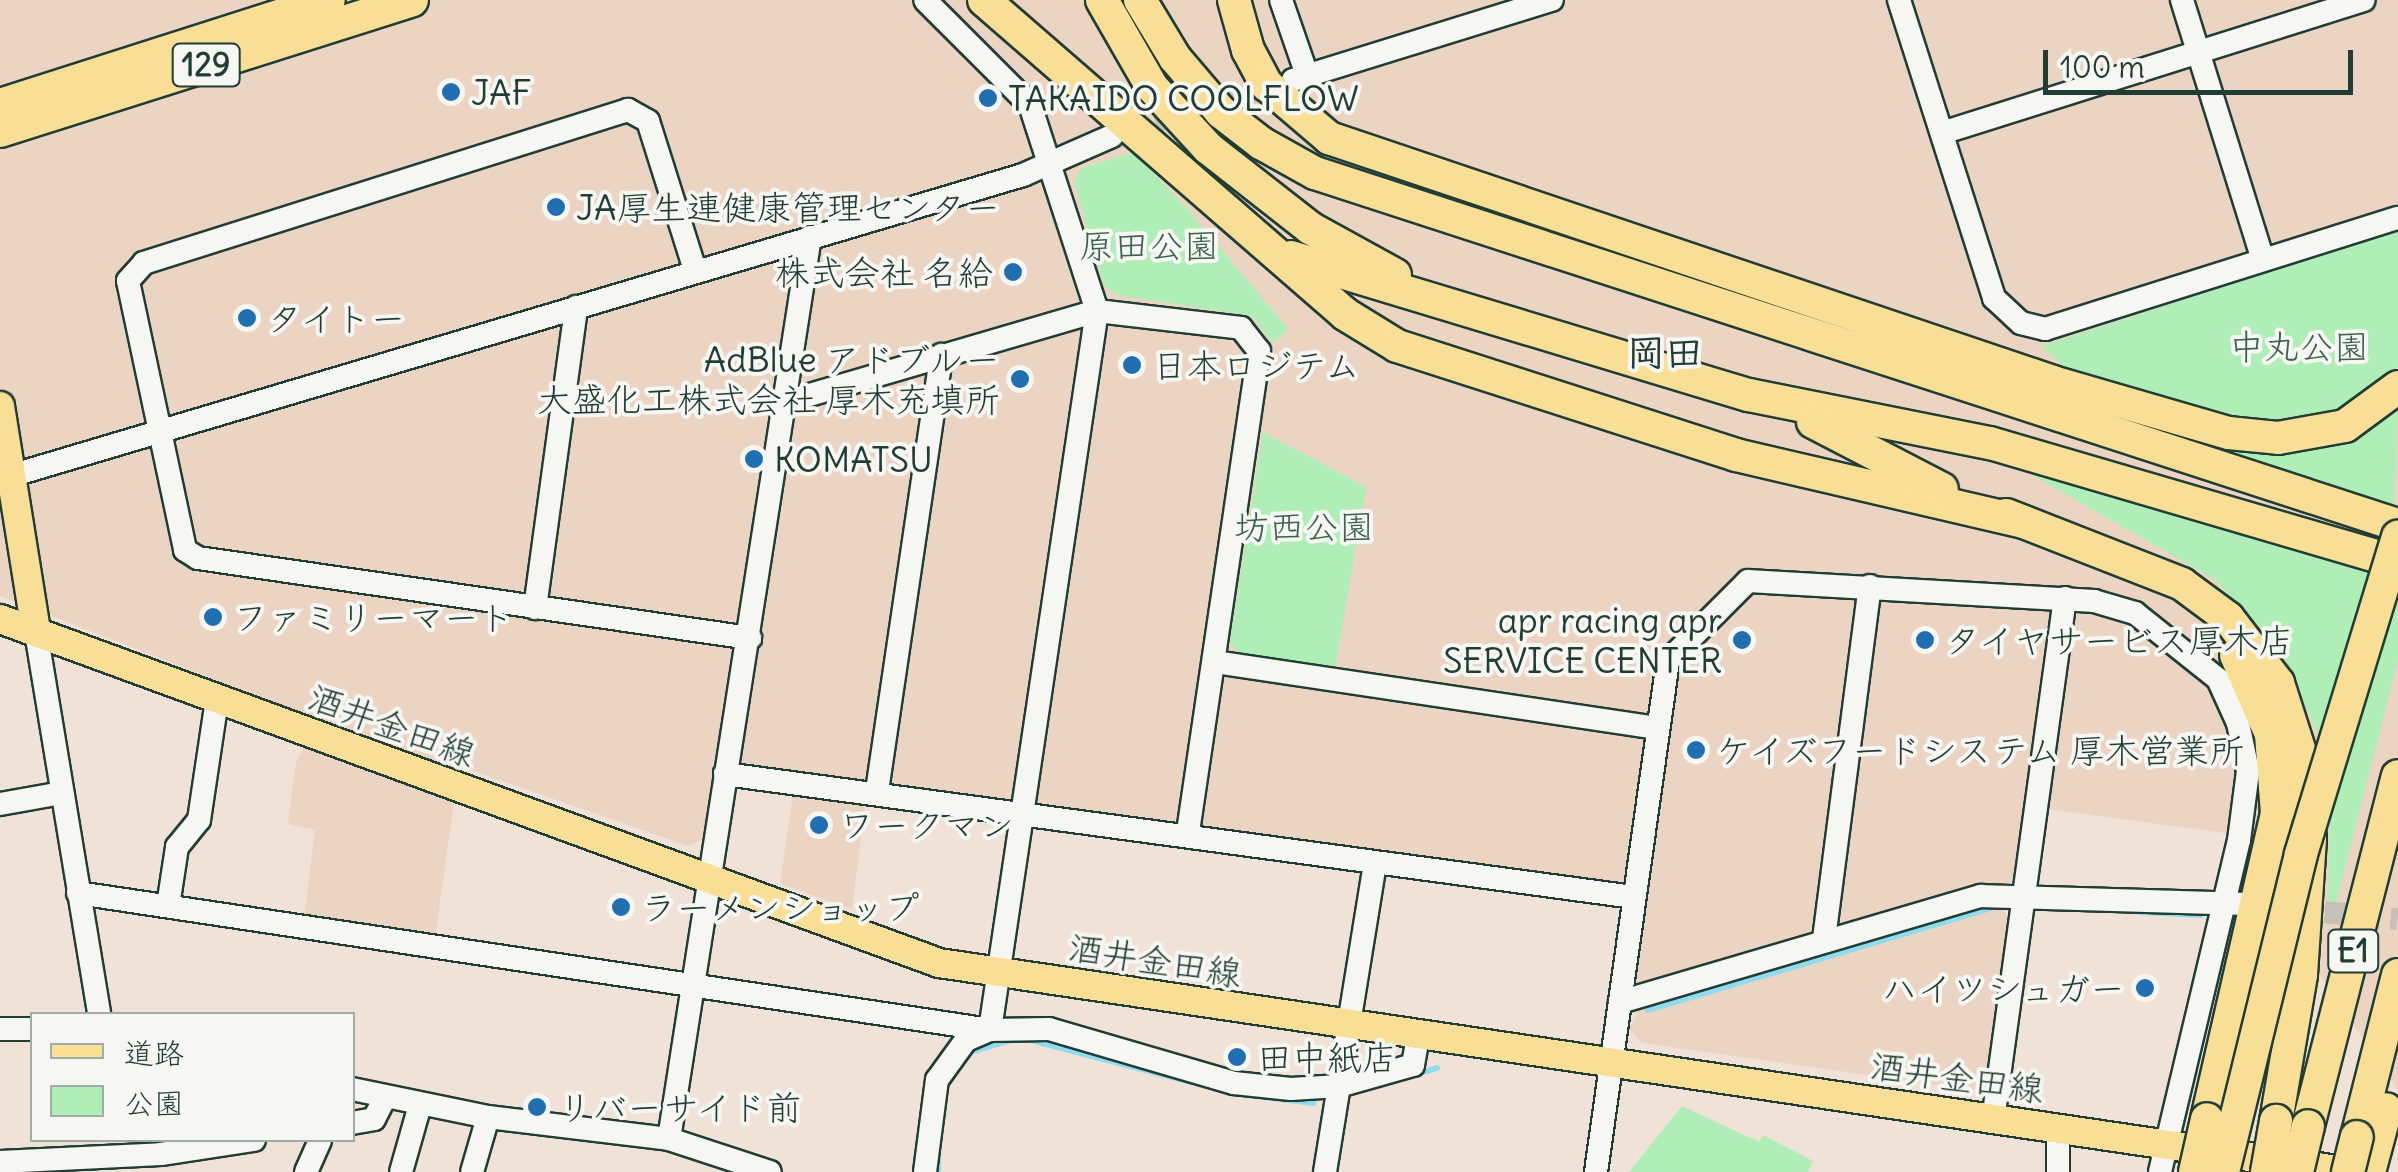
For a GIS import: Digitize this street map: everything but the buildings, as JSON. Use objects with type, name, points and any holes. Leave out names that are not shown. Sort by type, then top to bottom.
[{"type":"highway","name":"129","points":[[0,105],[329,0]]},
{"type":"highway","name":"129","points":[[0,131],[412,0]]},
{"type":"highway","points":[[984,0],[1346,314],[1423,357],[1736,455],[2023,522],[2089,544],[2169,578],[2228,618],[2264,659],[2296,731],[2309,804],[2310,867],[2292,1124],[2266,1172]]},
{"type":"highway","points":[[1104,0],[1122,40],[1169,109],[1237,173],[1310,228],[1438,296]]},
{"type":"highway","points":[[1143,0],[1158,32],[1220,112],[1316,173],[2398,525]]},
{"type":"highway","points":[[1234,0],[1248,50],[1267,85],[1329,138],[2053,382],[2229,432],[2278,438],[2345,426],[2398,386]]},
{"type":"highway","points":[[1257,238],[1326,270],[1438,296],[1749,395],[1990,442],[2398,562]]},
{"type":"highway","points":[[1770,285],[1881,359]]},
{"type":"highway","points":[[1916,370],[2053,382]]},
{"type":"highway","points":[[1749,395],[2023,522]]},
{"type":"highway","points":[[2223,1172],[2301,854],[2398,538]]},
{"type":"highway","points":[[2089,544],[2158,581],[2205,618],[2247,674],[2270,734],[2277,787],[2274,841],[2195,1172]]},
{"type":"highway","name":"E1","points":[[2297,1172],[2292,1124],[2398,776]]},
{"type":"highway","name":"E1","points":[[2350,1172],[2368,1138],[2398,975]]},
{"type":"highway","points":[[2369,1172],[2368,1138],[2398,1065]]},
{"type":"main road","points":[[0,406],[6,477],[36,632]]},
{"type":"main road","name":"酒井金田線","points":[[0,618],[892,950],[998,974],[2058,1130],[2162,1159],[2350,1172]]},
{"type":"street","points":[[924,1172],[937,1080],[952,1054],[990,1030],[1019,813],[1097,310],[1050,161],[1024,97],[925,0]]},
{"type":"street","points":[[1281,0],[1300,78],[1552,0]]},
{"type":"street","points":[[1899,0],[1994,298],[2021,324],[2044,329],[2398,218]]},
{"type":"street","points":[[2182,0],[2264,260]]},
{"type":"street","points":[[1942,134],[2363,0]]},
{"type":"street","points":[[695,270],[648,122],[628,110],[144,263],[128,282],[185,550],[198,558],[750,638]]},
{"type":"street","points":[[6,477],[1023,175],[1112,136]]},
{"type":"street","points":[[669,1139],[690,986],[789,401],[810,237]]},
{"type":"street","points":[[535,608],[576,307]]},
{"type":"street","points":[[789,401],[1097,310],[1241,328],[1259,351],[1187,836]]},
{"type":"street","points":[[876,791],[941,355]]},
{"type":"street","points":[[1596,1172],[1668,660],[1748,582],[2065,598],[2134,613],[2218,679],[2238,723],[2248,771],[2234,903],[2162,1159]]},
{"type":"street","points":[[1824,939],[1870,586]]},
{"type":"street","points":[[1994,1120],[2020,892],[2065,598]]},
{"type":"street","points":[[36,632],[99,1012]]},
{"type":"street","points":[[1215,662],[1657,728]]},
{"type":"street","points":[[168,906],[177,847],[199,820],[217,700]]},
{"type":"street","points":[[725,774],[876,791],[1375,864],[1634,897]]},
{"type":"street","points":[[0,804],[62,793]]},
{"type":"street","points":[[1325,1172],[1375,864]]},
{"type":"street","points":[[1620,1002],[1944,903],[2020,892],[2234,903]]},
{"type":"street","points":[[78,894],[990,1030],[1049,1029],[1234,1082],[1339,1086],[1413,1065],[1418,1036]]},
{"type":"street","points":[[0,1029],[30,1028]]},
{"type":"street","points":[[355,1089],[488,1117],[669,1139],[719,1164],[770,1172]]},
{"type":"street","points":[[355,1122],[374,1119],[385,1097]]},
{"type":"street","points":[[401,1172],[420,1105]]},
{"type":"street","points":[[472,1172],[488,1117]]},
{"type":"street","points":[[2058,1130],[2058,1172]]},
{"type":"street","points":[[0,1162],[160,1163],[246,1142]]},
{"type":"street","points":[[306,1172],[319,1142]]},
{"type":"shaded area","points":[[0,0],[2398,0],[2398,1091],[2225,833],[2025,806],[2014,882],[1965,886],[1632,989],[1645,889],[720,763],[704,839],[688,846],[459,766],[435,938],[304,920],[315,830],[288,824],[296,762],[319,720],[0,596]]},
{"type":"shaded area","points":[[794,787],[866,797],[852,909],[780,884]]},
{"type":"shaded area","points":[[1999,904],[2008,917],[1985,1082],[1974,1090],[1642,1043],[1629,1029],[1643,1001],[1944,912]]},
{"type":"green space","name":"原田公園","points":[[1134,152],[1289,330],[1272,342],[1252,316],[1116,295],[1104,285],[1074,182],[1081,168]]},
{"type":"green space","name":"中丸公園","points":[[2398,230],[2398,367],[2360,407],[2262,426],[2072,374],[2041,346]]},
{"type":"green space","points":[[2398,411],[2394,511],[2118,420],[2345,441]]},
{"type":"green space","name":"坊西公園","points":[[1263,432],[1366,487],[1335,669],[1240,654],[1230,642]]},
{"type":"green space","points":[[2020,468],[2398,572],[2398,660],[2335,907],[2328,906],[2330,795],[2320,739],[2278,646],[2214,579]]},
{"type":"green space","points":[[1682,1106],[1759,1142],[1763,1135],[1813,1161],[1808,1172],[1629,1172]]},
{"type":"waterway","points":[[1648,1010],[1990,908]]},
{"type":"waterway","points":[[2141,912],[2200,915]]},
{"type":"waterway","points":[[1027,1039],[1199,1084]]},
{"type":"waterway","points":[[966,1053],[1011,1040]]},
{"type":"waterway","points":[[1414,1075],[1437,1068]]},
{"type":"waterway","points":[[1230,1093],[1313,1103]]},
{"type":"waterway","points":[[938,1153],[938,1172]]},
{"type":"tunnel","points":[[1124,132],[1280,84]]},
{"type":"tunnel","points":[[2292,909],[2398,919]]},
{"type":"place","name":"JAF","points":[[451,92]]},
{"type":"place","name":"TAKAIDO COOLFLOW","points":[[988,98]]},
{"type":"place","name":"JA厚生連健康管理センター","points":[[556,207]]},
{"type":"place","name":"株式会社 名給","points":[[1013,272]]},
{"type":"place","name":"タイトー","points":[[247,318]]},
{"type":"place","name":"日本ロジテム","points":[[1132,365]]},
{"type":"place","name":"AdBlue アドブルー 大盛化工株式会社 厚木充填所","points":[[1020,379]]},
{"type":"place","name":"KOMATSU","points":[[754,459]]},
{"type":"place","name":"ファミリーマート","points":[[213,617]]},
{"type":"place","name":"apr racing apr SERVICE CENTER","points":[[1742,640]]},
{"type":"place","name":"タイヤサービス厚木店","points":[[1925,640]]},
{"type":"place","name":"ケイズフードシステム 厚木営業所","points":[[1696,750]]},
{"type":"place","name":"ワークマン","points":[[819,825]]},
{"type":"place","name":"ラーメンショップ","points":[[621,907]]},
{"type":"place","name":"ハイツシュガー","points":[[2145,988]]},
{"type":"place","name":"田中紙店","points":[[1237,1057]]},
{"type":"place","name":"リバーサイド前","points":[[537,1107]]},
{"type":"district","name":"岡田","points":[[1665,353]]}]
